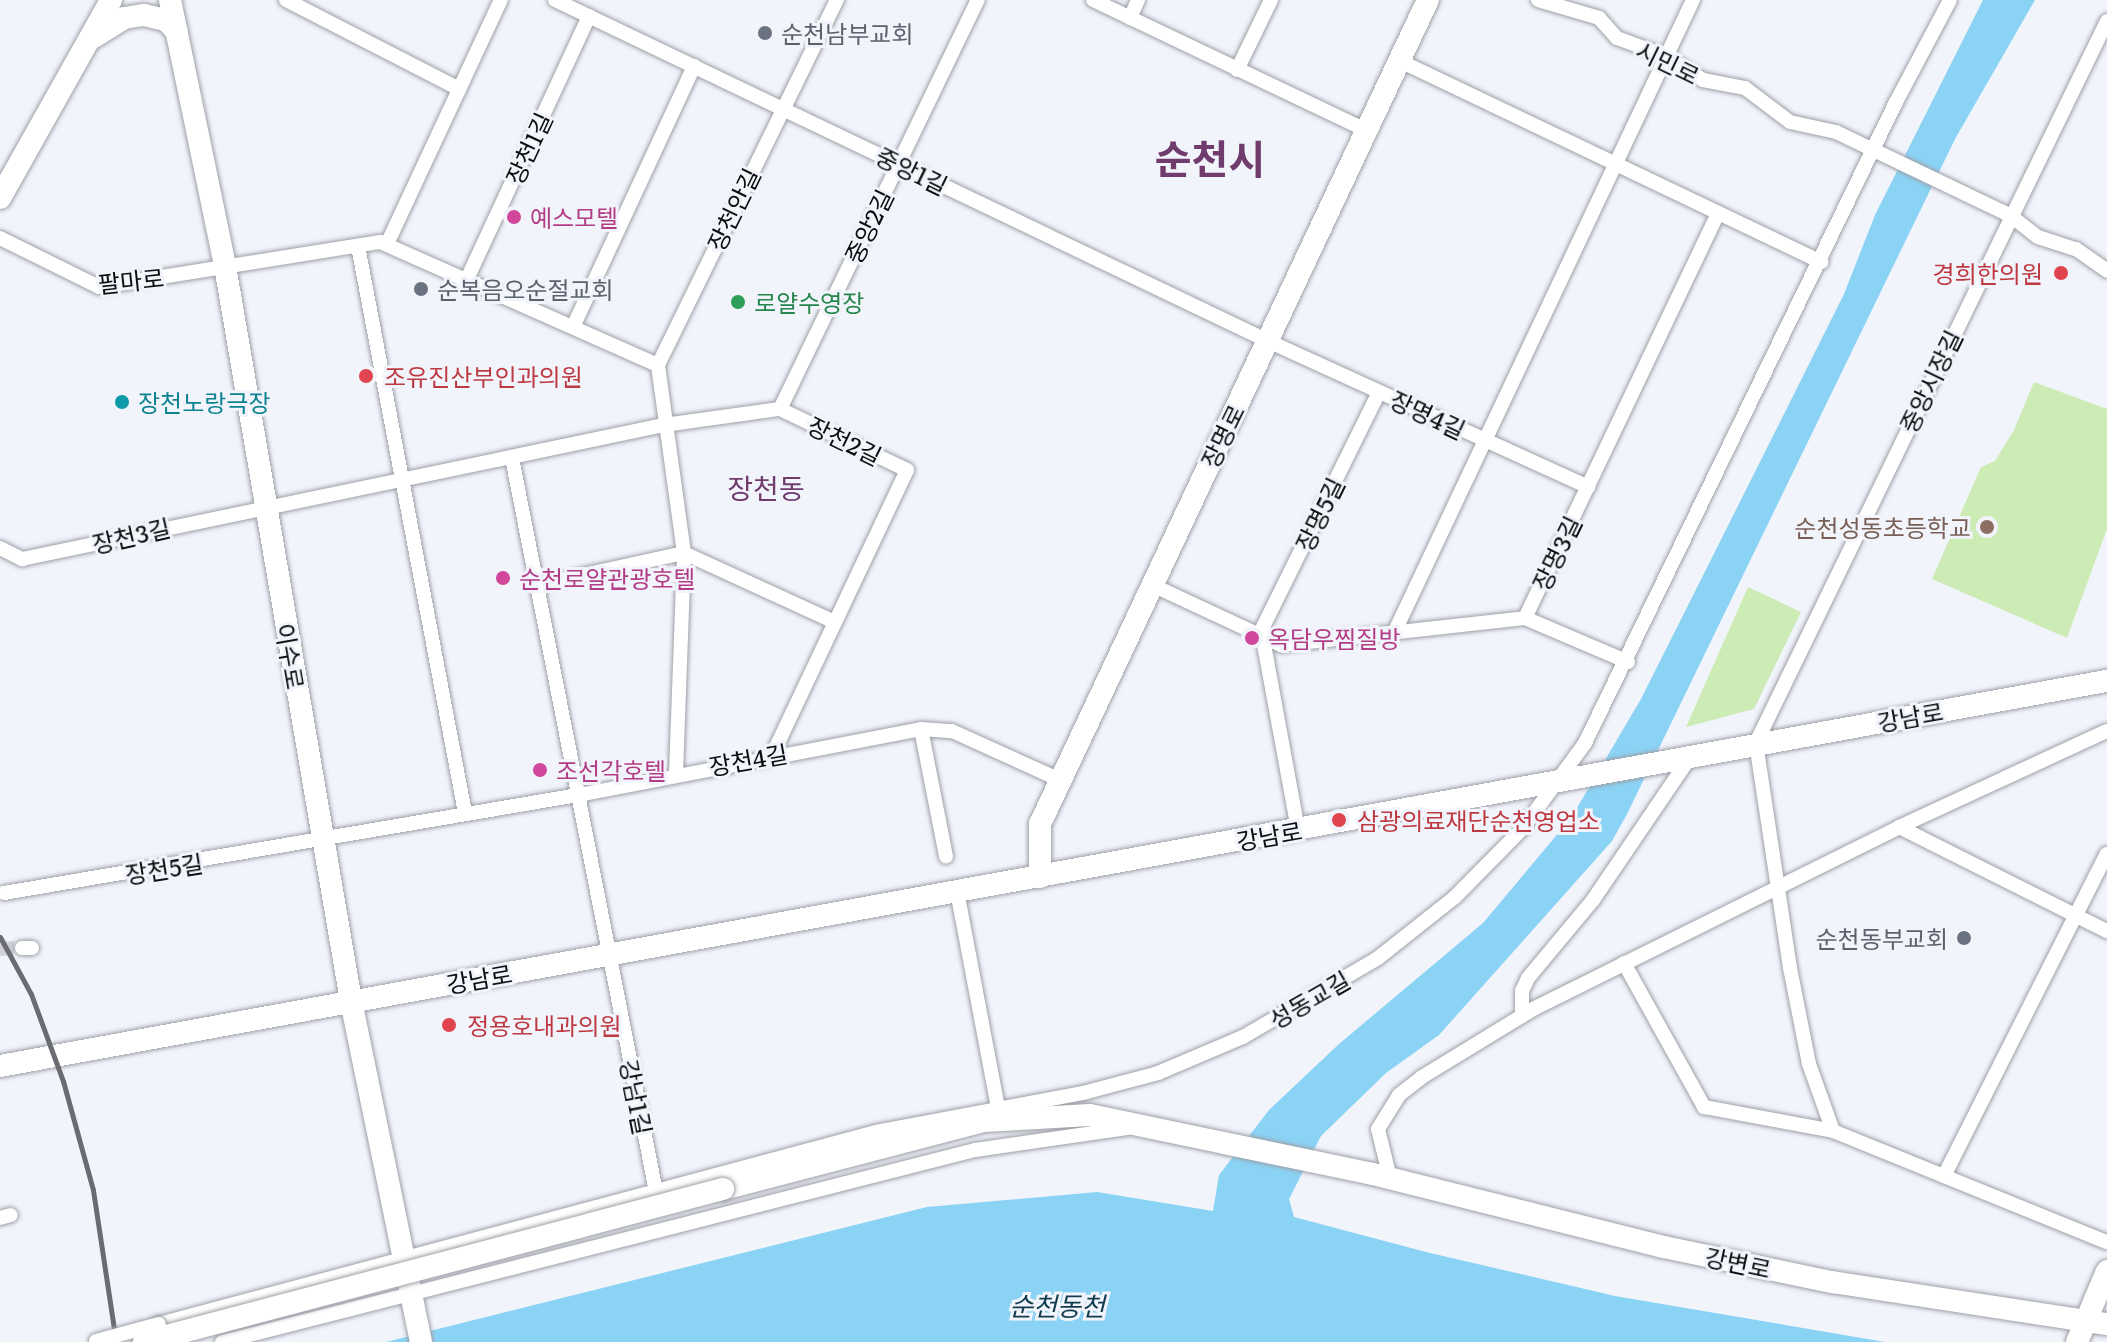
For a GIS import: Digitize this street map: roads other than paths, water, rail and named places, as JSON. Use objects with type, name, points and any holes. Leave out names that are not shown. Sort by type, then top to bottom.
[{"type":"main road","points":[[87,43],[98,0]]},
{"type":"main road","points":[[0,198],[111,0]]},
{"type":"main road","name":"이수로","points":[[170,0],[225,266],[351,1001],[421,1342]]},
{"type":"main road","name":"장명로","points":[[1040,877],[1040,824],[1150,584],[1428,0]]},
{"type":"main road","points":[[87,43],[124,18],[144,15],[166,20],[177,32]]},
{"type":"main road","name":"강남로","points":[[0,1066],[2107,681]]},
{"type":"main road","points":[[177,1342],[725,1194],[950,1129],[1053,1114],[1090,1115],[1138,1127]]},
{"type":"main road","points":[[144,1342],[725,1194],[978,1137],[1073,1126],[1138,1127]]},
{"type":"main road","name":"강변로","points":[[1138,1127],[1382,1176],[1695,1253],[2080,1333],[2107,1324]]},
{"type":"main road","points":[[2080,1333],[2107,1271]]},
{"type":"street","points":[[286,0],[459,89]]},
{"type":"street","points":[[387,244],[501,0]]},
{"type":"street","name":"중앙1길","points":[[555,0],[1268,341]]},
{"type":"street","name":"장천안길","points":[[658,365],[837,0]]},
{"type":"street","name":"중앙2길","points":[[780,409],[978,0]]},
{"type":"street","points":[[1093,0],[1368,131]]},
{"type":"street","points":[[1130,18],[1138,0]]},
{"type":"street","points":[[1237,70],[1271,0]]},
{"type":"street","name":"시민로","points":[[1538,0],[1581,10],[1599,18],[1617,38],[1666,56],[1703,80],[1745,88],[1790,122],[1836,132],[1871,153],[1887,157],[2011,216],[2025,230],[2076,249],[2107,271]]},
{"type":"street","points":[[1394,633],[1693,0]]},
{"type":"street","name":"성동교길","points":[[998,1107],[1083,1093],[1158,1073],[1296,1009],[1378,958],[1455,897],[1569,781],[1822,262],[1871,153],[1950,0]]},
{"type":"street","name":"장천1길","points":[[467,279],[589,16]]},
{"type":"street","name":"중앙시장길","points":[[1756,743],[2107,21]]},
{"type":"street","points":[[1400,61],[1822,262]]},
{"type":"street","points":[[573,327],[694,66]]},
{"type":"street","name":"장명3길","points":[[1525,618],[1718,213]]},
{"type":"street","name":"팔마로","points":[[0,238],[91,287],[225,266]]},
{"type":"street","points":[[225,266],[387,244],[658,365],[684,553],[676,773]]},
{"type":"street","points":[[358,246],[406,479],[465,813]]},
{"type":"street","name":"장명4길","points":[[1268,341],[1588,487]]},
{"type":"street","name":"장명5길","points":[[1261,638],[1379,392]]},
{"type":"street","name":"장천2길","points":[[265,508],[664,425],[780,409],[907,470],[773,754]]},
{"type":"street","points":[[512,458],[609,955]]},
{"type":"street","name":"장천3길","points":[[0,548],[22,559],[265,508]]},
{"type":"street","points":[[538,585],[684,553],[835,622]]},
{"type":"street","points":[[1150,584],[1261,638],[1296,644],[1525,618],[1628,662]]},
{"type":"street","points":[[1261,638],[1298,829]]},
{"type":"street","points":[[921,729],[946,857]]},
{"type":"street","name":"장천4길","points":[[323,840],[577,795],[773,754],[921,729],[952,731],[1060,780]]},
{"type":"street","points":[[1382,1176],[1378,1129],[1399,1095],[1522,1016],[1899,827],[2107,731]]},
{"type":"street","points":[[1756,743],[1774,890],[1809,1064],[1833,1131]]},
{"type":"street","points":[[1522,1016],[1523,986],[1593,900],[1692,755]]},
{"type":"street","points":[[1899,827],[2107,931]]},
{"type":"street","name":"장천5길","points":[[4,893],[323,840]]},
{"type":"street","points":[[1944,1176],[2078,917],[2107,854]]},
{"type":"street","points":[[957,891],[998,1107]]},
{"type":"street","name":"강남1길","points":[[609,955],[656,1192]]},
{"type":"street","points":[[1624,963],[1704,1107],[1833,1131],[2107,1242]]},
{"type":"street","points":[[950,1129],[998,1107]]},
{"type":"street","points":[[95,1342],[876,1132],[998,1107]]},
{"type":"street","points":[[222,1342],[414,1301],[975,1150],[1138,1127]]},
{"type":"street","points":[[157,1342],[159,1324]]},
{"type":"water","name":"순천동천","points":[[1983,0],[2035,0],[1955,139],[1612,841],[1439,1035],[1386,1073],[1321,1136],[1289,1199],[1294,1217],[1426,1252],[1615,1296],[1885,1342],[386,1342],[927,1207],[1097,1192],[1213,1211],[1219,1175],[1269,1110],[1339,1044],[1483,923],[1571,818],[1641,699],[1844,294],[1875,215]]},
{"type":"tunnel","points":[[0,949],[22,948]]},
{"type":"railway","points":[[0,937],[31,994],[63,1081],[93,1190],[116,1342]]},
{"type":"place","name":"순천남부교회","points":[[765,33]]},
{"type":"place","name":"예스모텔","points":[[514,217]]},
{"type":"place","name":"경희한의원","points":[[2061,273]]},
{"type":"place","name":"순복음오순절교회","points":[[421,289]]},
{"type":"place","name":"로얄수영장","points":[[738,302]]},
{"type":"place","name":"조유진산부인과의원","points":[[366,376]]},
{"type":"place","name":"장천노랑극장","points":[[122,402]]},
{"type":"place","name":"순천성동초등학교","points":[[1987,527]]},
{"type":"place","name":"순천로얄관광호텔","points":[[503,578]]},
{"type":"place","name":"옥담우찜질방","points":[[1252,638]]},
{"type":"place","name":"조선각호텔","points":[[540,770]]},
{"type":"place","name":"삼광의료재단순천영업소","points":[[1339,820]]},
{"type":"place","name":"순천동부교회","points":[[1964,938]]},
{"type":"place","name":"정용호내과의원","points":[[449,1025]]},
{"type":"district","name":"순천시","points":[[1210,157]]},
{"type":"district","name":"장천동","points":[[766,487]]}]
